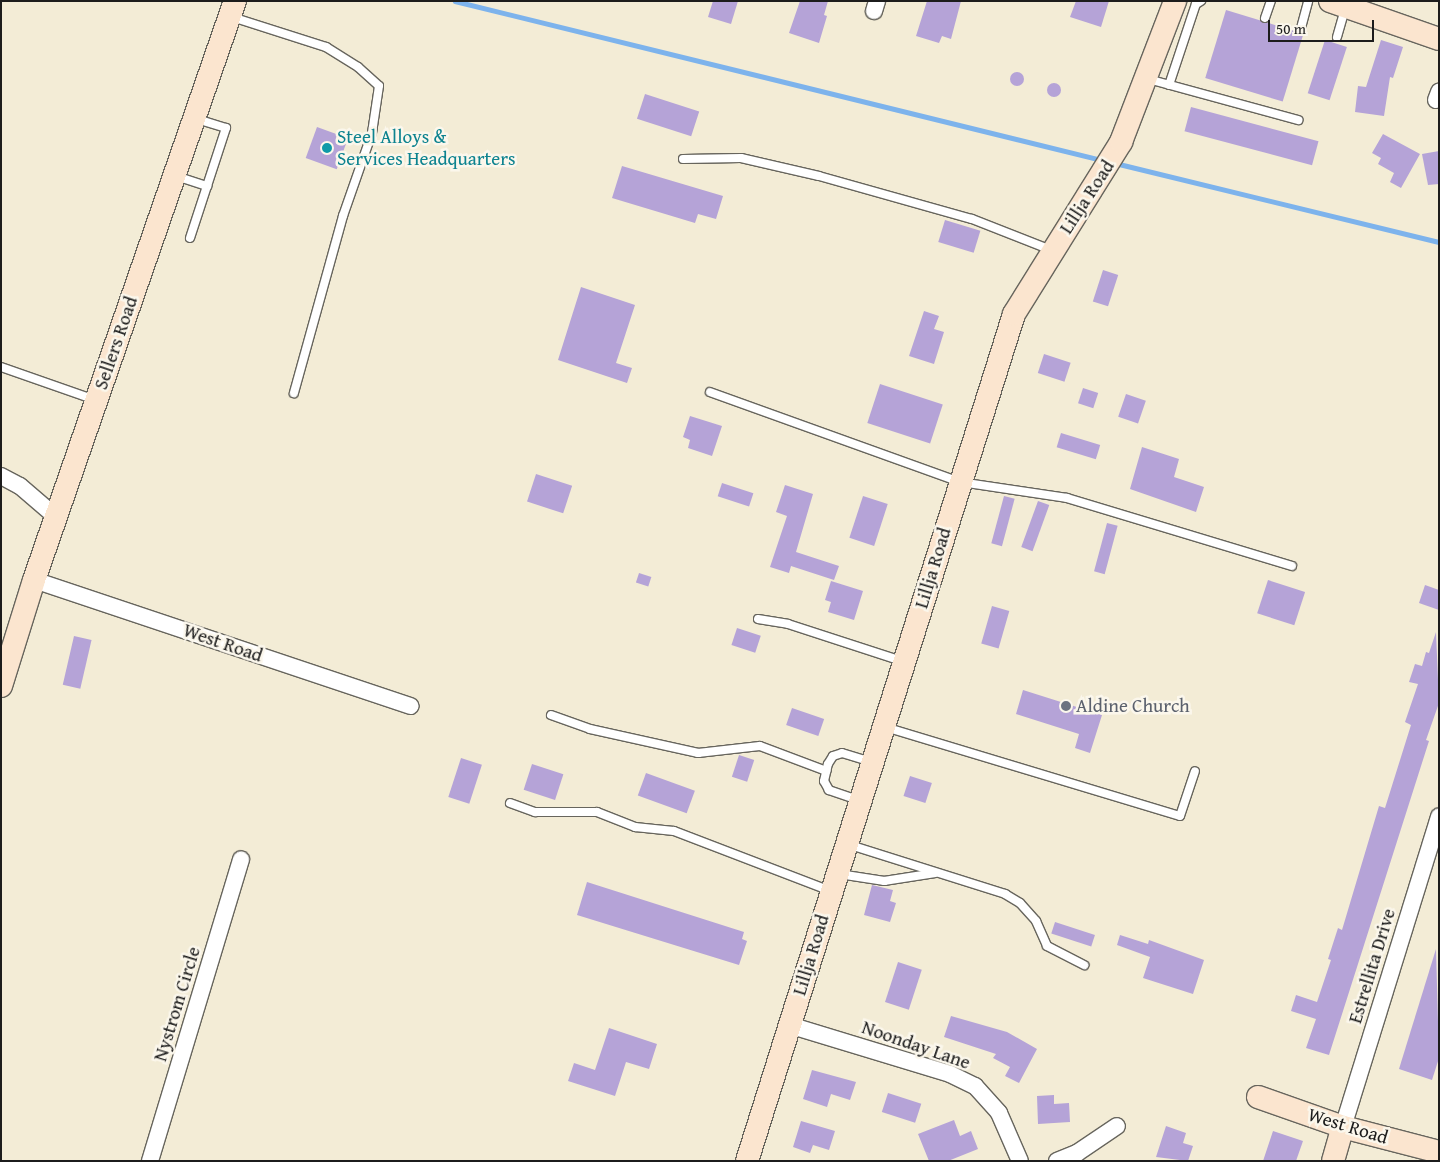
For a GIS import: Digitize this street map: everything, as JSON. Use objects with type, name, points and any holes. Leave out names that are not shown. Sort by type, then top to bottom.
[{"type":"street","name":"Lillja Road","points":[[747,1161],[1014,314],[1051,250],[1101,180],[1158,82],[1175,1]]},
{"type":"street","points":[[1338,4],[1439,38]]},
{"type":"street","name":"Sellers Road","points":[[1,686],[34,580],[232,9]]},
{"type":"street","points":[[1,476],[20,486],[56,517]]},
{"type":"street","name":"West Road","points":[[34,580],[411,706]]},
{"type":"street","name":"Estrellita Drive","points":[[1343,1127],[1439,816]]},
{"type":"street","name":"Nystrom Circle","points":[[150,1161],[241,859]]},
{"type":"street","name":"Noonday Lane","points":[[789,1025],[950,1074],[975,1086],[999,1114],[1020,1161]]},
{"type":"street","name":"West Road","points":[[1258,1097],[1343,1127],[1439,1152]]},
{"type":"street","points":[[1057,1161],[1077,1153],[1118,1126]]},
{"type":"street","points":[[1333,1161],[1343,1127]]},
{"type":"lane","points":[[1201,1],[1196,4],[1158,82],[1298,120]]},
{"type":"lane","points":[[1265,18],[1271,1]]},
{"type":"lane","points":[[1301,28],[1308,1]]},
{"type":"lane","points":[[1337,37],[1338,4]]},
{"type":"lane","points":[[232,9],[326,47],[358,67],[379,86],[372,133],[343,216],[294,393]]},
{"type":"lane","points":[[190,238],[226,128],[195,118]]},
{"type":"lane","points":[[684,159],[741,158],[819,176],[963,216],[1051,250]]},
{"type":"lane","points":[[175,175],[207,186]]},
{"type":"lane","points":[[1,367],[96,401]]},
{"type":"lane","points":[[710,392],[960,482],[1067,498],[1292,566]]},
{"type":"lane","points":[[758,619],[788,624],[904,662]]},
{"type":"lane","points":[[551,715],[590,729],[698,753],[760,746],[826,771]]},
{"type":"lane","points":[[883,727],[1180,816],[1195,771]]},
{"type":"lane","points":[[860,800],[829,790],[824,781],[826,771],[833,756],[842,753],[872,762]]},
{"type":"lane","points":[[510,803],[536,812],[597,812],[635,827],[674,832],[834,882],[884,881],[937,872]]},
{"type":"lane","points":[[846,844],[1006,894],[1020,903],[1036,921],[1047,946],[1084,965]]},
{"type":"building","points":[[713,1],[738,1],[731,24],[708,17]]},
{"type":"building","points":[[800,1],[828,1],[824,15],[827,16],[819,43],[789,33]]},
{"type":"building","points":[[927,1],[961,1],[951,39],[942,36],[939,43],[916,36]]},
{"type":"building","points":[[1076,1],[1109,1],[1101,27],[1070,17]]},
{"type":"building","points":[[1226,10],[1303,34],[1283,102],[1205,78]]},
{"type":"building","points":[[1325,40],[1347,47],[1330,100],[1308,93]]},
{"type":"building","points":[[1381,40],[1403,47],[1393,78],[1390,77],[1384,116],[1355,112],[1358,86],[1366,87]]},
{"type":"building","points":[[1014,72],[1020,72],[1024,79],[1020,86],[1014,86],[1010,82],[1010,76]]},
{"type":"building","points":[[1051,83],[1057,83],[1061,90],[1057,97],[1051,97],[1047,93],[1047,87]]},
{"type":"building","points":[[645,94],[699,112],[691,136],[637,119]]},
{"type":"building","points":[[1191,107],[1319,141],[1312,165],[1185,131]]},
{"type":"building","name":"Steel Alloys & Services Headquarters","points":[[317,127],[348,138],[337,169],[306,158]]},
{"type":"building","points":[[1383,134],[1420,154],[1401,188],[1390,182],[1394,173],[1378,164],[1381,158],[1372,153]]},
{"type":"building","points":[[1439,151],[1439,184],[1428,185],[1422,154]]},
{"type":"building","points":[[622,166],[723,196],[716,219],[698,214],[695,223],[612,198]]},
{"type":"building","points":[[945,220],[980,231],[974,253],[938,242]]},
{"type":"building","points":[[1103,270],[1118,275],[1108,306],[1093,301]]},
{"type":"building","points":[[581,287],[635,305],[616,363],[632,368],[627,383],[558,360]]},
{"type":"building","points":[[924,311],[939,316],[934,329],[944,332],[934,364],[909,356]]},
{"type":"building","points":[[1044,354],[1071,363],[1064,382],[1038,373]]},
{"type":"building","points":[[880,384],[943,404],[930,443],[867,423]]},
{"type":"building","points":[[1083,388],[1098,393],[1093,408],[1078,403]]},
{"type":"building","points":[[1126,394],[1146,401],[1138,424],[1118,417]]},
{"type":"building","points":[[690,416],[722,426],[712,456],[688,448],[690,440],[683,437]]},
{"type":"building","points":[[1061,433],[1100,445],[1096,459],[1057,447]]},
{"type":"building","points":[[1142,447],[1179,459],[1174,477],[1204,487],[1196,512],[1130,489]]},
{"type":"building","points":[[536,474],[572,486],[563,513],[527,502]]},
{"type":"building","points":[[722,483],[753,493],[749,507],[718,496]]},
{"type":"building","points":[[785,485],[813,494],[796,552],[839,566],[834,580],[791,566],[789,573],[770,567],[787,516],[776,512]]},
{"type":"building","points":[[863,496],[888,504],[874,546],[849,538]]},
{"type":"building","points":[[1004,496],[1015,499],[1002,546],[991,543]]},
{"type":"building","points":[[1038,501],[1049,505],[1033,551],[1021,547]]},
{"type":"building","points":[[1107,523],[1118,526],[1105,574],[1094,571]]},
{"type":"building","points":[[639,573],[651,577],[648,587],[636,583]]},
{"type":"building","points":[[1268,580],[1305,592],[1294,625],[1257,613]]},
{"type":"building","points":[[831,581],[863,591],[854,620],[828,612],[831,602],[825,600]]},
{"type":"building","points":[[1425,585],[1439,590],[1439,610],[1419,603]]},
{"type":"building","points":[[992,606],[1009,611],[999,648],[981,643]]},
{"type":"building","points":[[737,628],[761,636],[755,653],[731,645]]},
{"type":"building","points":[[1436,632],[1439,703],[1426,740],[1429,741],[1329,1055],[1306,1048],[1316,1019],[1291,1011],[1296,995],[1317,1002],[1331,960],[1328,959],[1338,928],[1342,930],[1379,806],[1385,808],[1411,725],[1405,722],[1418,684],[1409,682],[1415,664],[1422,666],[1426,652],[1429,653]]},
{"type":"building","points":[[74,636],[92,640],[80,689],[63,685]]},
{"type":"building","points":[[1023,690],[1102,715],[1090,753],[1075,748],[1079,734],[1016,714]]},
{"type":"building","points":[[792,708],[824,719],[818,736],[786,725]]},
{"type":"building","points":[[739,755],[754,760],[747,782],[732,777]]},
{"type":"building","points":[[461,758],[482,765],[469,804],[448,797]]},
{"type":"building","points":[[532,764],[563,774],[555,800],[524,790]]},
{"type":"building","points":[[646,773],[695,791],[687,813],[638,796]]},
{"type":"building","points":[[910,776],[932,783],[925,803],[904,796]]},
{"type":"building","points":[[587,882],[744,932],[742,939],[747,941],[739,965],[577,915]]},
{"type":"building","points":[[872,885],[893,890],[890,901],[896,903],[890,922],[864,915]]},
{"type":"building","points":[[1055,922],[1095,935],[1091,946],[1051,933]]},
{"type":"building","points":[[1120,935],[1148,944],[1149,940],[1204,960],[1193,994],[1143,978],[1150,957],[1117,945]]},
{"type":"building","points":[[1436,949],[1439,1058],[1432,1080],[1399,1069]]},
{"type":"building","points":[[898,962],[922,970],[909,1010],[885,1002]]},
{"type":"building","points":[[951,1016],[1007,1032],[1037,1049],[1019,1083],[1005,1076],[1010,1067],[993,1058],[996,1054],[944,1037]]},
{"type":"building","points":[[609,1028],[657,1044],[649,1069],[626,1062],[615,1096],[568,1081],[574,1063],[595,1070]]},
{"type":"building","points":[[812,1070],[856,1082],[850,1100],[831,1094],[827,1107],[803,1099]]},
{"type":"building","points":[[888,1093],[921,1104],[915,1123],[882,1112]]},
{"type":"building","points":[[1054,1095],[1054,1104],[1069,1103],[1070,1122],[1038,1124],[1037,1096]]},
{"type":"building","points":[[954,1120],[960,1136],[971,1131],[978,1149],[948,1161],[929,1161],[918,1134]]},
{"type":"building","points":[[801,1121],[835,1131],[829,1150],[813,1145],[810,1153],[793,1147]]},
{"type":"building","points":[[1166,1126],[1186,1133],[1183,1143],[1193,1146],[1188,1161],[1156,1157]]},
{"type":"building","points":[[1273,1131],[1303,1141],[1296,1161],[1263,1161]]},
{"type":"waterway","points":[[455,1],[1102,160]]},
{"type":"waterway","points":[[1115,163],[1439,242]]},
{"type":"place","name":"Steel Alloys & Services Headquarters","points":[[327,148]]},
{"type":"place","name":"Aldine Church","points":[[1066,706]]}]
